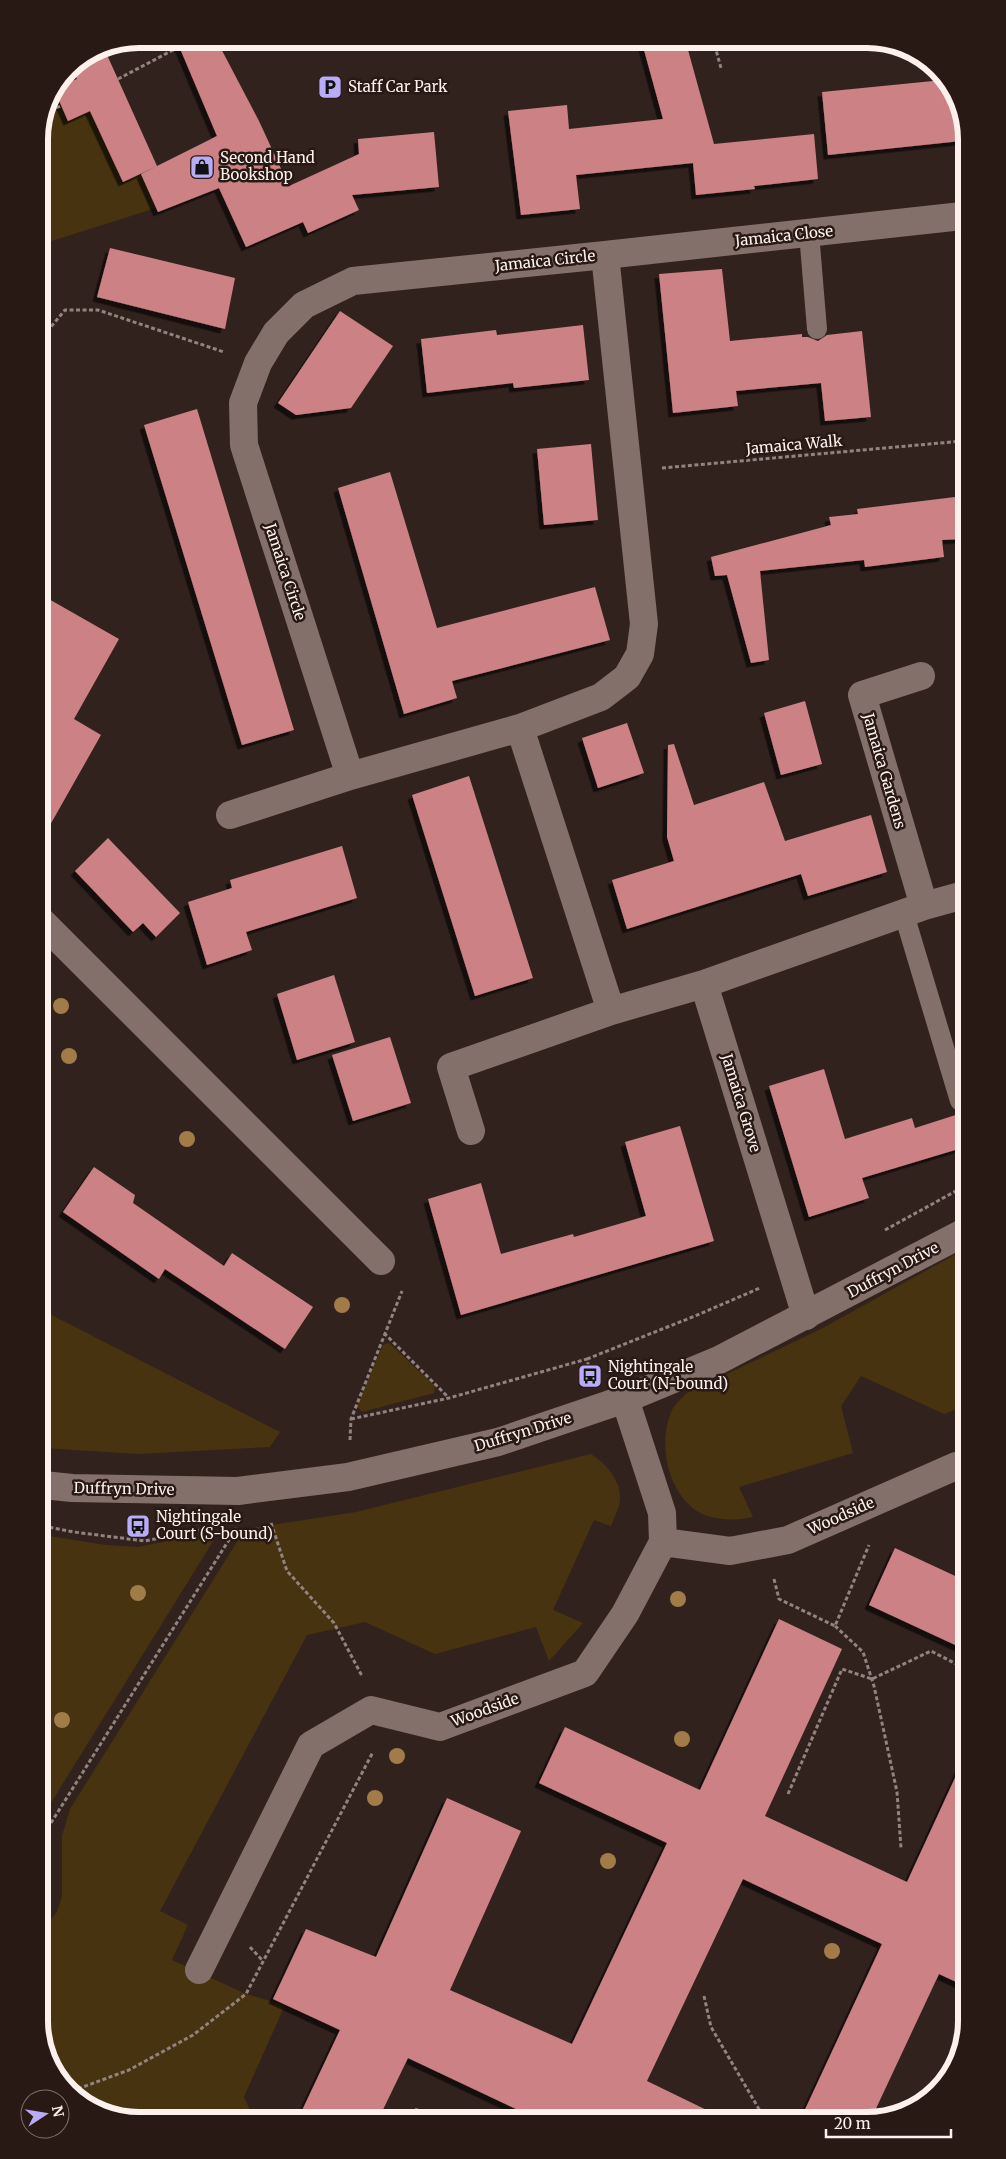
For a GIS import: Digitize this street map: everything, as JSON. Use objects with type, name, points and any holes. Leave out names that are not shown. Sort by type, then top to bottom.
[{"type":"street","name":"Jamaica Close","points":[[605,255],[958,216]]},
{"type":"street","name":"Jamaica Circle","points":[[230,815],[350,776],[520,728],[601,697],[627,677],[640,654],[644,624],[605,255],[353,281],[304,305],[276,333],[258,363],[243,403],[244,445],[350,776]]},
{"type":"street","name":"Jamaica Gardens","points":[[914,910],[862,694],[921,676]]},
{"type":"street","points":[[520,728],[611,1011]]},
{"type":"street","points":[[471,1130],[451,1067],[611,1011],[704,984],[914,910],[958,897]]},
{"type":"street","points":[[48,928],[381,1261]]},
{"type":"street","name":"Jamaica Grove","points":[[704,984],[806,1316]]},
{"type":"street","name":"Duffryn Drive","points":[[48,1486],[72,1488],[238,1491],[348,1477],[498,1442],[625,1399],[719,1360],[958,1236]]},
{"type":"street","name":"Woodside","points":[[371,1710],[440,1727],[585,1673],[625,1614],[663,1542],[662,1512],[625,1399]]},
{"type":"street","name":"Woodside","points":[[663,1542],[730,1551],[788,1540],[956,1466]]},
{"type":"street","points":[[199,1970],[311,1745],[371,1710]]},
{"type":"lane","points":[[809,233],[817,329]]},
{"type":"lane","points":[[914,910],[958,1093]]},
{"type":"path","points":[[118,79],[177,48]]},
{"type":"path","points":[[715,48],[721,68]]},
{"type":"path","points":[[53,109],[61,106]]},
{"type":"path","points":[[48,328],[50,328],[66,310],[98,310],[258,363]]},
{"type":"path","name":"Jamaica Walk","points":[[627,472],[958,442]]},
{"type":"path","points":[[348,1477],[351,1419],[402,1292],[381,1261]]},
{"type":"path","points":[[384,1333],[449,1398]]},
{"type":"path","points":[[351,1419],[449,1398],[587,1359],[590,1376]]},
{"type":"path","points":[[836,1626],[890,1495]]},
{"type":"path","points":[[269,1517],[287,1572],[334,1623],[360,1672],[371,1710]]},
{"type":"path","points":[[48,1828],[240,1522]]},
{"type":"path","points":[[766,1544],[779,1598],[836,1626],[863,1652],[872,1679],[897,1792],[901,1848]]},
{"type":"path","points":[[788,1794],[842,1670],[872,1679],[931,1651],[958,1665]]},
{"type":"path","points":[[704,1996],[711,2027],[761,2112]]},
{"type":"shaded area","points":[[106,53],[172,203],[48,242],[48,127],[54,104],[66,83],[79,70],[104,54]]},
{"type":"shaded area","points":[[958,1253],[958,1409],[944,1414],[861,1376],[841,1406],[853,1453],[739,1487],[753,1517],[722,1519],[707,1516],[694,1509],[684,1500],[677,1489],[667,1463],[666,1435],[672,1410],[687,1393],[821,1329]]},
{"type":"shaded area","points":[[48,1313],[280,1432],[270,1447],[138,1454],[48,1448]]},
{"type":"shaded area","points":[[389,1343],[435,1386],[434,1393],[362,1412],[357,1406],[383,1345]]},
{"type":"shaded area","points":[[591,1454],[607,1467],[615,1479],[620,1492],[620,1502],[611,1526],[594,1520],[553,1610],[583,1623],[549,1661],[536,1627],[435,1654],[365,1622],[307,1635],[160,1911],[188,1925],[172,1960],[246,1994],[285,2005],[244,2097],[250,2111],[133,2111],[104,2105],[83,2093],[74,2085],[57,2061],[49,2038],[48,1923],[57,1912],[62,1896],[62,1836],[70,1809],[245,1529],[356,1512]]},
{"type":"shaded area","points":[[220,1530],[48,1808],[48,1536],[106,1545],[138,1547]]},
{"type":"building","points":[[180,48],[221,48],[259,121],[289,186],[359,154],[358,139],[434,132],[439,187],[352,195],[359,210],[308,233],[303,222],[246,247],[219,188],[158,212],[141,174],[217,136]]},
{"type":"building","points":[[643,48],[687,48],[714,144],[814,134],[818,179],[754,186],[755,189],[696,195],[693,163],[576,175],[580,209],[521,215],[508,111],[567,105],[569,129],[663,119]]},
{"type":"building","points":[[106,53],[157,166],[123,182],[90,111],[68,121],[58,97],[65,84],[77,79],[75,74],[79,70]]},
{"type":"building","points":[[937,81],[954,109],[958,127],[958,141],[828,155],[822,92]]},
{"type":"building","points":[[110,248],[235,278],[225,329],[97,297]]},
{"type":"building","points":[[722,269],[730,341],[802,334],[802,337],[818,341],[827,335],[862,331],[871,417],[825,421],[821,383],[736,391],[738,406],[673,413],[659,274]]},
{"type":"building","points":[[340,311],[393,346],[351,408],[296,415],[278,403]]},
{"type":"building","points":[[583,325],[589,380],[514,388],[513,383],[427,393],[421,339],[496,330],[497,335]]},
{"type":"building","points":[[197,409],[294,730],[242,745],[144,425]]},
{"type":"building","points":[[591,444],[598,520],[544,525],[537,449]]},
{"type":"building","points":[[390,472],[437,628],[595,587],[610,640],[452,681],[457,698],[404,714],[338,488]]},
{"type":"building","points":[[958,497],[958,539],[942,540],[944,557],[865,567],[864,560],[760,571],[769,660],[751,663],[727,575],[715,576],[711,557],[831,525],[829,517],[858,514],[857,509]]},
{"type":"building","points":[[48,599],[119,639],[74,719],[101,735],[48,829]]},
{"type":"building","points":[[805,701],[822,764],[781,775],[764,713]]},
{"type":"building","points":[[627,723],[644,773],[598,788],[582,738]]},
{"type":"building","points":[[674,744],[694,805],[764,782],[785,841],[871,815],[887,872],[808,896],[801,874],[627,929],[612,880],[674,861],[667,837],[668,745]]},
{"type":"building","points":[[469,776],[533,978],[475,996],[412,795]]},
{"type":"building","points":[[108,838],[180,913],[156,937],[143,923],[133,932],[75,871]]},
{"type":"building","points":[[342,846],[357,898],[246,932],[252,950],[207,965],[188,902],[232,888],[230,880]]},
{"type":"building","points":[[334,975],[355,1042],[297,1060],[277,994]]},
{"type":"building","points":[[390,1037],[411,1103],[353,1121],[332,1055]]},
{"type":"building","points":[[824,1069],[845,1139],[912,1118],[915,1128],[958,1114],[958,1149],[862,1178],[869,1198],[809,1217],[769,1086]]},
{"type":"building","points":[[680,1126],[714,1241],[461,1315],[428,1199],[481,1183],[501,1254],[573,1234],[574,1237],[646,1216],[625,1142]]},
{"type":"building","points":[[94,1167],[135,1195],[133,1203],[224,1266],[232,1253],[313,1307],[285,1349],[165,1269],[159,1279],[63,1212]]},
{"type":"building","points":[[895,1548],[958,1577],[958,1646],[869,1605]]},
{"type":"building","points":[[779,1619],[842,1649],[765,1816],[907,1882],[958,1771],[958,1983],[939,1974],[875,2111],[804,2112],[882,1944],[743,1879],[647,2081],[710,2112],[521,2112],[408,2058],[382,2111],[302,2111],[340,2030],[273,1999],[306,1929],[376,1957],[447,1798],[521,1831],[450,1990],[572,2044],[667,1843],[539,1783],[565,1727],[700,1790]]},
{"type":"place","name":"Staff Car Park","points":[[330,87]]},
{"type":"place","name":"Second Hand Bookshop","points":[[202,167]]},
{"type":"place","name":"Nightingale Court (N-bound)","points":[[590,1376]]},
{"type":"place","name":"Nightingale Court (S-bound)","points":[[138,1526]]}]
